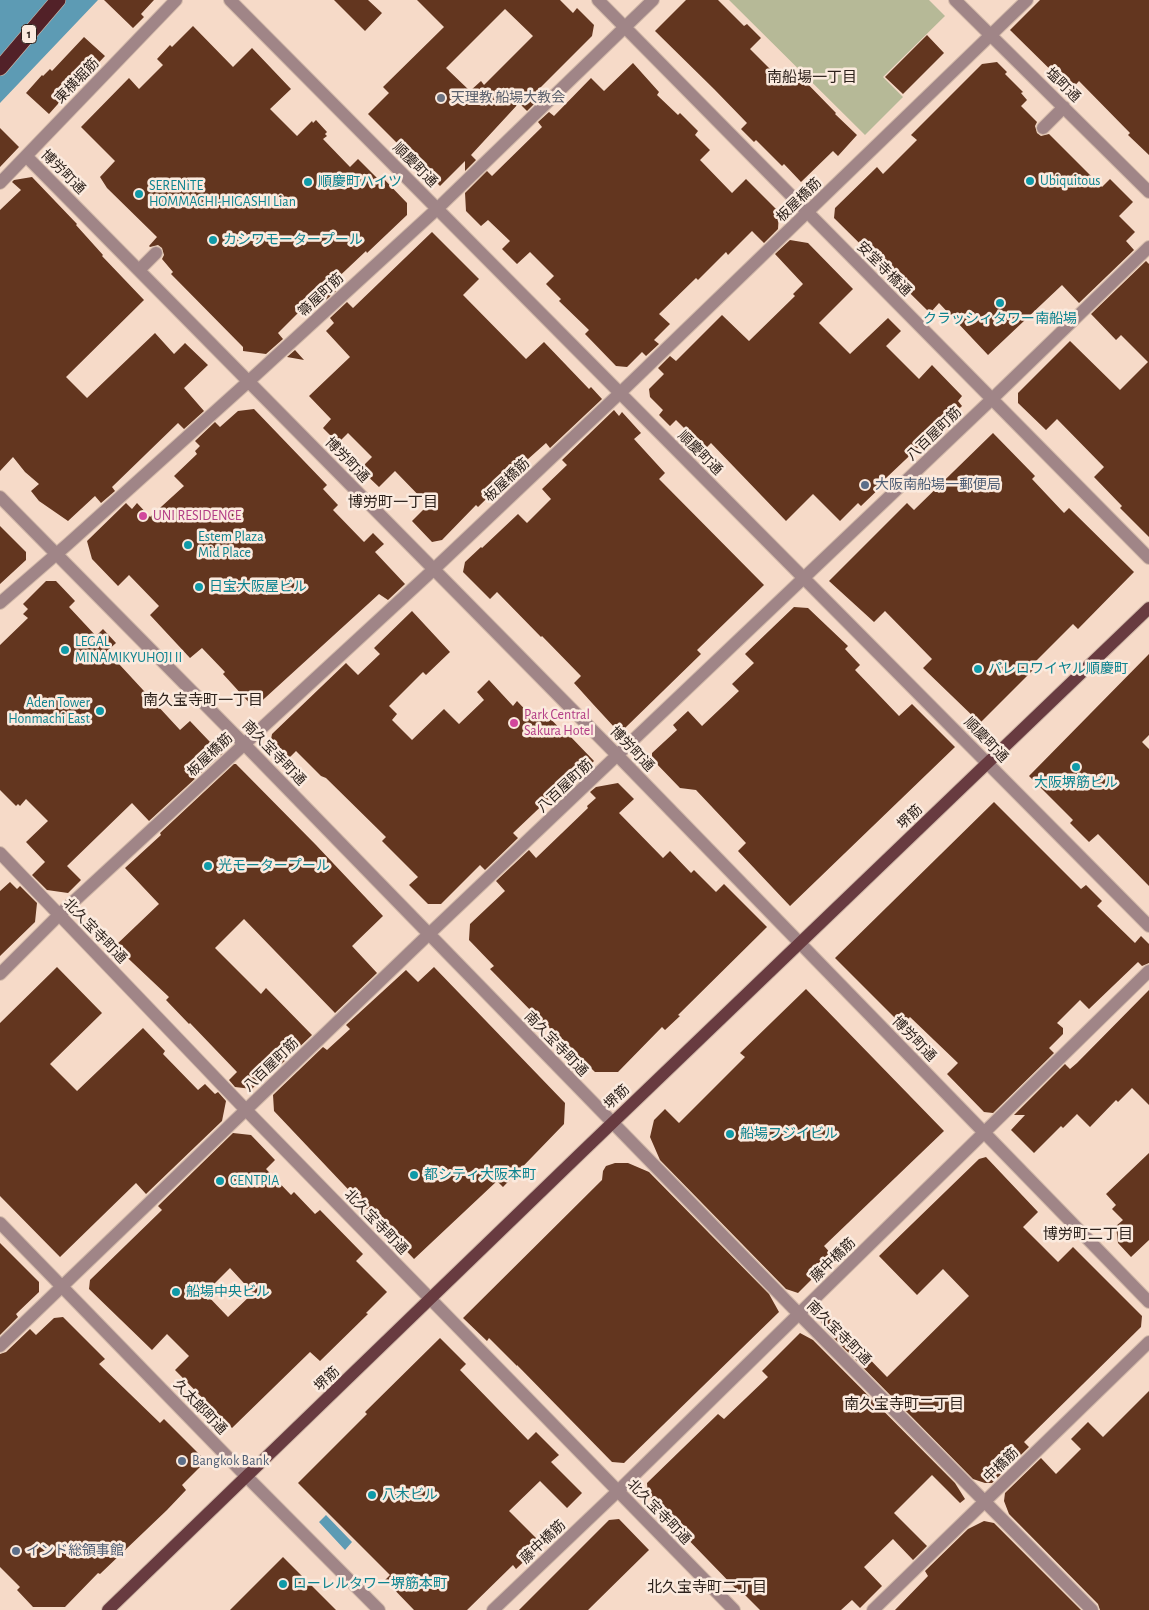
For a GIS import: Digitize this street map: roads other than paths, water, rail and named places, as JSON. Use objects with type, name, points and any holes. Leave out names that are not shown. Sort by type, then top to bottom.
[{"type":"highway","name":"1","points":[[0,52],[51,0]]},
{"type":"highway","name":"1","points":[[0,68],[58,0]]},
{"type":"main road","name":"堺筋","points":[[108,1610],[1149,608]]},
{"type":"street","name":"東横堀筋","points":[[0,183],[176,0]]},
{"type":"street","name":"順慶町通","points":[[230,0],[1149,926]]},
{"type":"street","name":"安堂寺橋通","points":[[598,0],[1149,558]]},
{"type":"street","name":"箒屋町筋","points":[[0,603],[249,381],[438,208],[653,0]]},
{"type":"street","name":"塩町通","points":[[955,0],[1149,192]]},
{"type":"street","name":"板屋橋筋","points":[[0,974],[59,914],[434,570],[808,213],[1027,0]]},
{"type":"street","points":[[1043,128],[1064,107]]},
{"type":"street","name":"博労町通","points":[[26,156],[618,756],[1149,1302]]},
{"type":"street","name":"八百屋町筋","points":[[0,1346],[1149,247]]},
{"type":"street","points":[[139,270],[156,253]]},
{"type":"street","name":"南久宝寺町通","points":[[0,497],[244,744],[799,1314],[1092,1610]]},
{"type":"street","name":"北久宝寺町通","points":[[0,853],[246,1110],[734,1610]]},
{"type":"street","name":"藤中橋筋","points":[[493,1610],[618,1491],[1149,971]]},
{"type":"street","name":"久太郎町通","points":[[0,1223],[379,1610]]},
{"type":"street","name":"中橋筋","points":[[873,1610],[1149,1342]]},
{"type":"water","points":[[0,0],[98,0],[0,103]]},
{"type":"water","points":[[326,1515],[352,1542],[345,1550],[319,1522]]},
{"type":"place","name":"天理教 船場大教会","points":[[441,98]]},
{"type":"place","name":"Ubiquitous","points":[[1030,181]]},
{"type":"place","name":"順慶町ハイツ","points":[[308,182]]},
{"type":"place","name":"SERENiTE HOMMACHI-HIGASHI Lian","points":[[139,194]]},
{"type":"place","name":"カシワモータープール","points":[[213,240]]},
{"type":"place","name":"クラッシィタワー南船場","points":[[1000,303]]},
{"type":"place","name":"大阪南船場一郵便局","points":[[865,485]]},
{"type":"place","name":"UNI RESIDENCE","points":[[143,516]]},
{"type":"place","name":"Estem Plaza Mid Place","points":[[188,545]]},
{"type":"place","name":"日宝大阪屋ビル","points":[[199,587]]},
{"type":"place","name":"LEGAL MINAMIKYUHOJI II","points":[[65,650]]},
{"type":"place","name":"パレロワイヤル順慶町","points":[[978,669]]},
{"type":"place","name":"Aden Tower Honmachi East","points":[[100,711]]},
{"type":"place","name":"Park Central Sakura Hotel","points":[[514,723]]},
{"type":"place","name":"大阪堺筋ビル","points":[[1076,767]]},
{"type":"place","name":"光モータープール","points":[[208,866]]},
{"type":"place","name":"船場フジイビル","points":[[730,1134]]},
{"type":"place","name":"都シティ大阪本町","points":[[414,1175]]},
{"type":"place","name":"CENTPIA","points":[[220,1181]]},
{"type":"place","name":"船場中央ビル","points":[[176,1292]]},
{"type":"place","name":"Bangkok Bank","points":[[182,1461]]},
{"type":"place","name":"八木ビル","points":[[372,1495]]},
{"type":"place","name":"インド総領事館","points":[[16,1551]]},
{"type":"place","name":"ローレルタワー堺筋本町","points":[[283,1584]]},
{"type":"district","name":"南船場一丁目","points":[[812,77]]},
{"type":"district","name":"博労町一丁目","points":[[393,502]]},
{"type":"district","name":"南久宝寺町一丁目","points":[[203,700]]},
{"type":"district","name":"博労町二丁目","points":[[1088,1234]]},
{"type":"district","name":"南久宝寺町二丁目","points":[[904,1404]]},
{"type":"district","name":"北久宝寺町二丁目","points":[[707,1587]]}]
